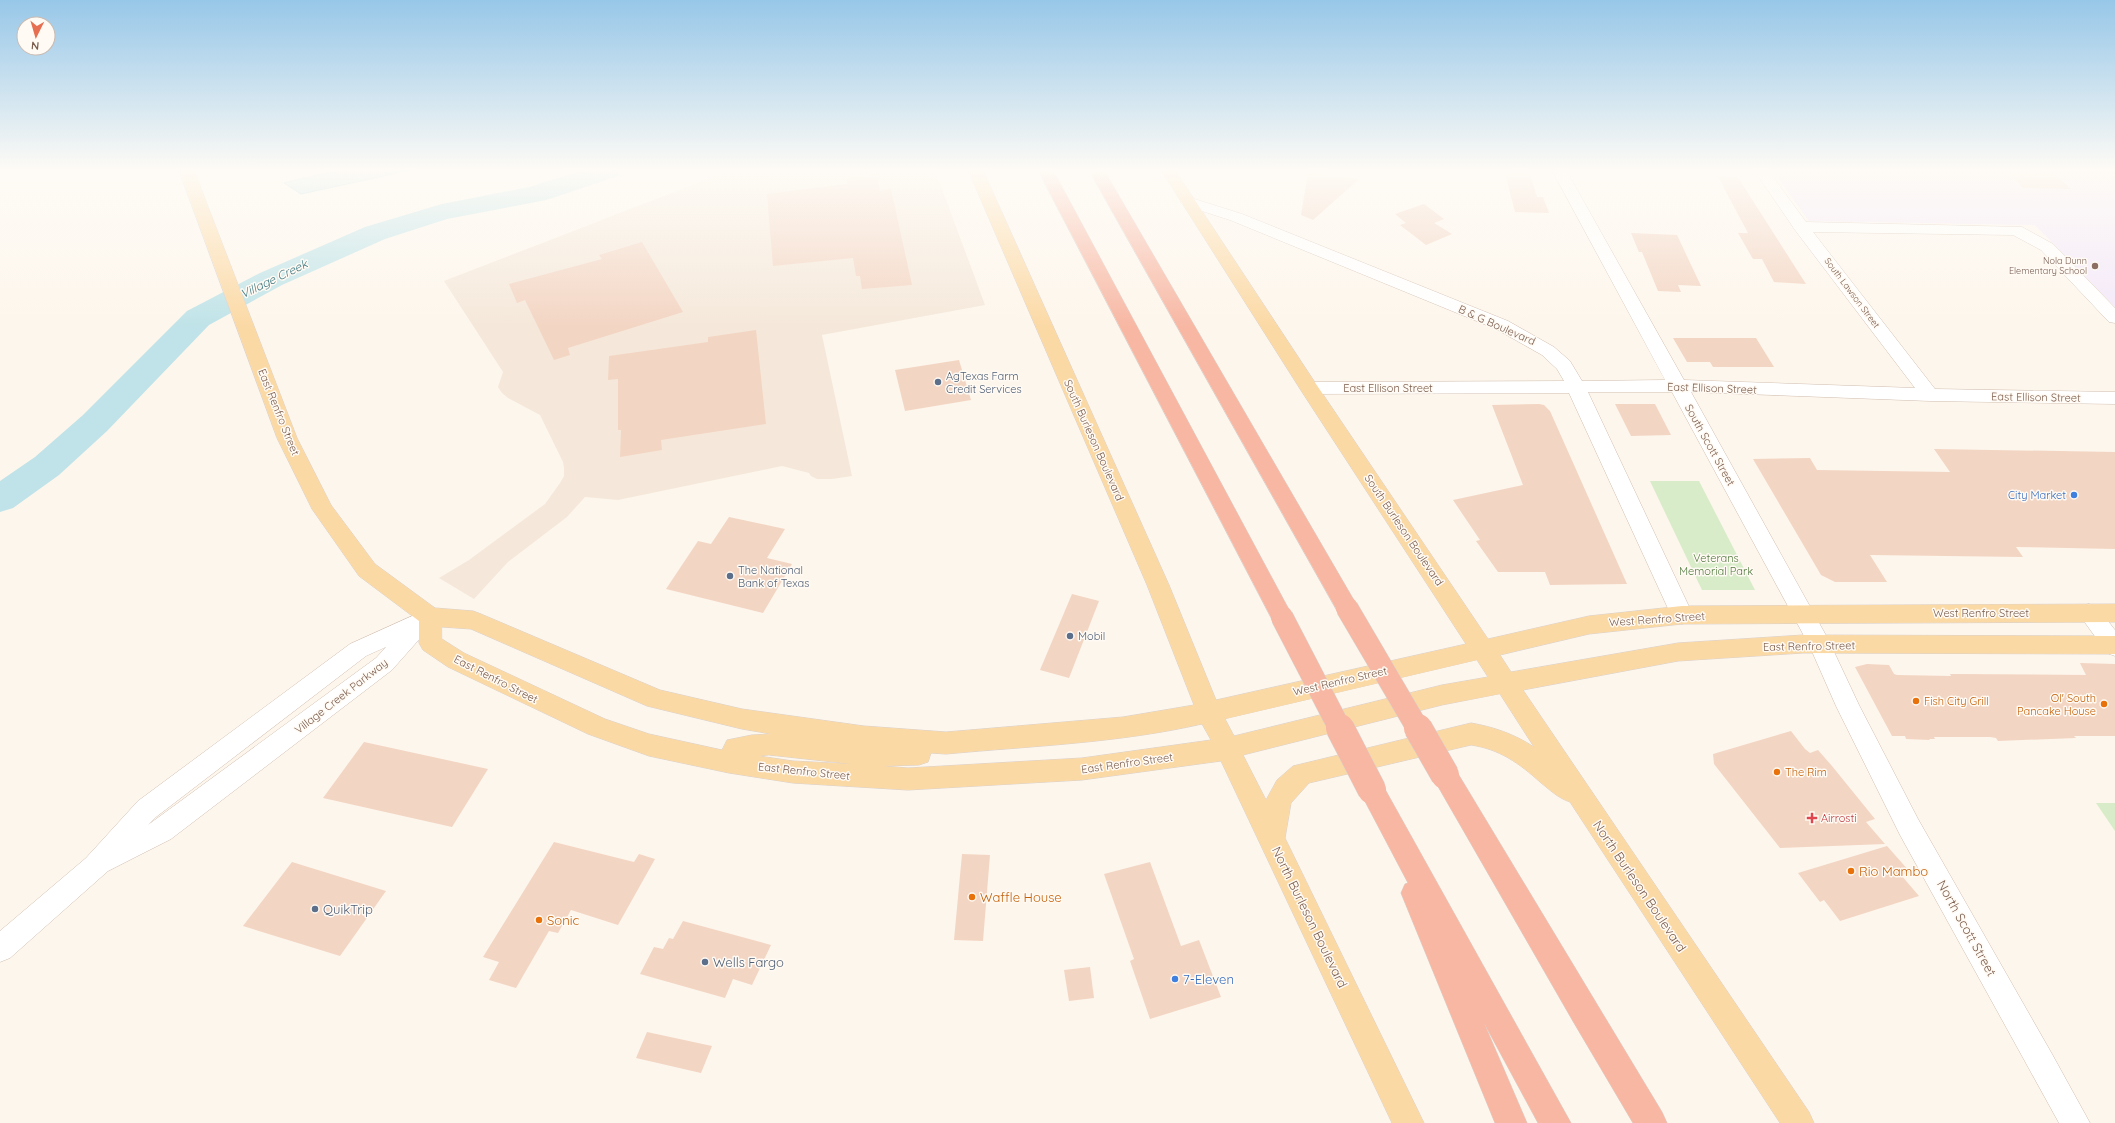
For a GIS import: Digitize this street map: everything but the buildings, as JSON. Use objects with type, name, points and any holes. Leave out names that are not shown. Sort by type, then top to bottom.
[{"type":"highway","points":[[1073,222],[1372,790],[1555,1123]]},
{"type":"highway","points":[[1126,222],[1347,608],[1584,1013],[1651,1123]]},
{"type":"highway","points":[[1372,790],[1512,1123]]},
{"type":"main road","name":"East Renfro Street","points":[[206,222],[287,438],[323,509],[368,570],[430,616],[431,642],[456,660],[597,727],[649,745],[729,762],[793,772],[908,779],[1082,769],[1228,749]]},
{"type":"main road","name":"South Burleson Boulevard","points":[[998,222],[1158,584],[1209,712]]},
{"type":"main road","name":"South Burleson Boulevard","points":[[1201,222],[1309,388],[1483,649]]},
{"type":"main road","name":"West Renfro Street","points":[[1209,712],[1588,625],[1682,615],[2115,613]]},
{"type":"main road","points":[[430,616],[473,620],[656,699],[742,719],[864,736],[946,743],[1123,728],[1209,712]]},
{"type":"main road","name":"East Renfro Street","points":[[1506,684],[1614,662],[1678,652],[1820,645],[2114,645]]},
{"type":"main road","name":"North Burleson Boulevard","points":[[1483,649],[1798,1123]]},
{"type":"main road","points":[[1228,749],[1297,730],[1442,695],[1506,684]]},
{"type":"main road","name":"North Burleson Boulevard","points":[[1209,712],[1272,838],[1408,1123]]},
{"type":"main road","points":[[1272,838],[1276,806],[1286,786],[1302,774],[1471,734],[1484,734],[1513,746],[1586,804]]},
{"type":"main road","points":[[729,762],[736,748],[754,744],[788,745],[867,755],[920,754],[946,743]]},
{"type":"street","name":"B & G Boulevard","points":[[1249,222],[1511,330],[1538,343],[1551,352],[1564,365],[1576,387],[1682,615]]},
{"type":"street","name":"South Scott Street","points":[[1588,222],[1820,645]]},
{"type":"street","name":"South Lawson Street","points":[[1799,222],[1930,395]]},
{"type":"street","points":[[1802,227],[2016,230],[2047,247],[2115,318]]},
{"type":"street","name":"East Ellison Street","points":[[1309,388],[1678,386],[1930,395],[2115,398]]},
{"type":"street","points":[[2089,613],[2114,645]]},
{"type":"street","name":"Village Creek Parkway","points":[[0,950],[95,866],[162,831],[384,664],[430,616]]},
{"type":"street","name":"North Scott Street","points":[[1820,645],[1847,707],[1882,777],[2075,1123]]},
{"type":"shaded area","points":[[595,222],[954,222],[985,305],[822,335],[852,476],[832,479],[817,479],[809,473],[782,466],[618,500],[585,497],[567,517],[508,562],[474,599],[439,578],[469,560],[545,504],[564,476],[564,468],[563,462],[540,415],[508,398],[498,387],[503,372],[444,281]]},
{"type":"shaded area","points":[[1888,222],[2115,222],[2115,307],[2035,225]]},
{"type":"green space","name":"Veterans Memorial Park","points":[[1650,481],[1699,481],[1755,590],[1702,590]]},
{"type":"green space","points":[[2096,803],[2115,803],[2115,831]]},
{"type":"waterway","name":"Village Creek","points":[[0,499],[47,466],[95,423],[198,318],[271,279],[375,233],[409,222]]},
{"type":"place","name":"Nola Dunn Elementary School","points":[[2095,266]]},
{"type":"place","name":"AgTexas Farm Credit Services","points":[[938,382]]},
{"type":"place","name":"City Market","points":[[2074,495]]},
{"type":"place","name":"The National Bank of Texas","points":[[730,576]]},
{"type":"place","name":"Mobil","points":[[1070,636]]},
{"type":"place","name":"Fish City Grill","points":[[1916,701]]},
{"type":"place","name":"Ol' South Pancake House","points":[[2104,704]]},
{"type":"place","name":"The Rim","points":[[1777,772]]},
{"type":"place","name":"Airrosti","points":[[1812,818]]},
{"type":"place","name":"Rio Mambo","points":[[1851,871]]},
{"type":"place","name":"Waffle House","points":[[972,897]]},
{"type":"place","name":"QuikTrip","points":[[315,909]]},
{"type":"place","name":"Sonic","points":[[539,920]]},
{"type":"place","name":"Wells Fargo","points":[[705,962]]},
{"type":"place","name":"7-Eleven","points":[[1175,979]]}]
